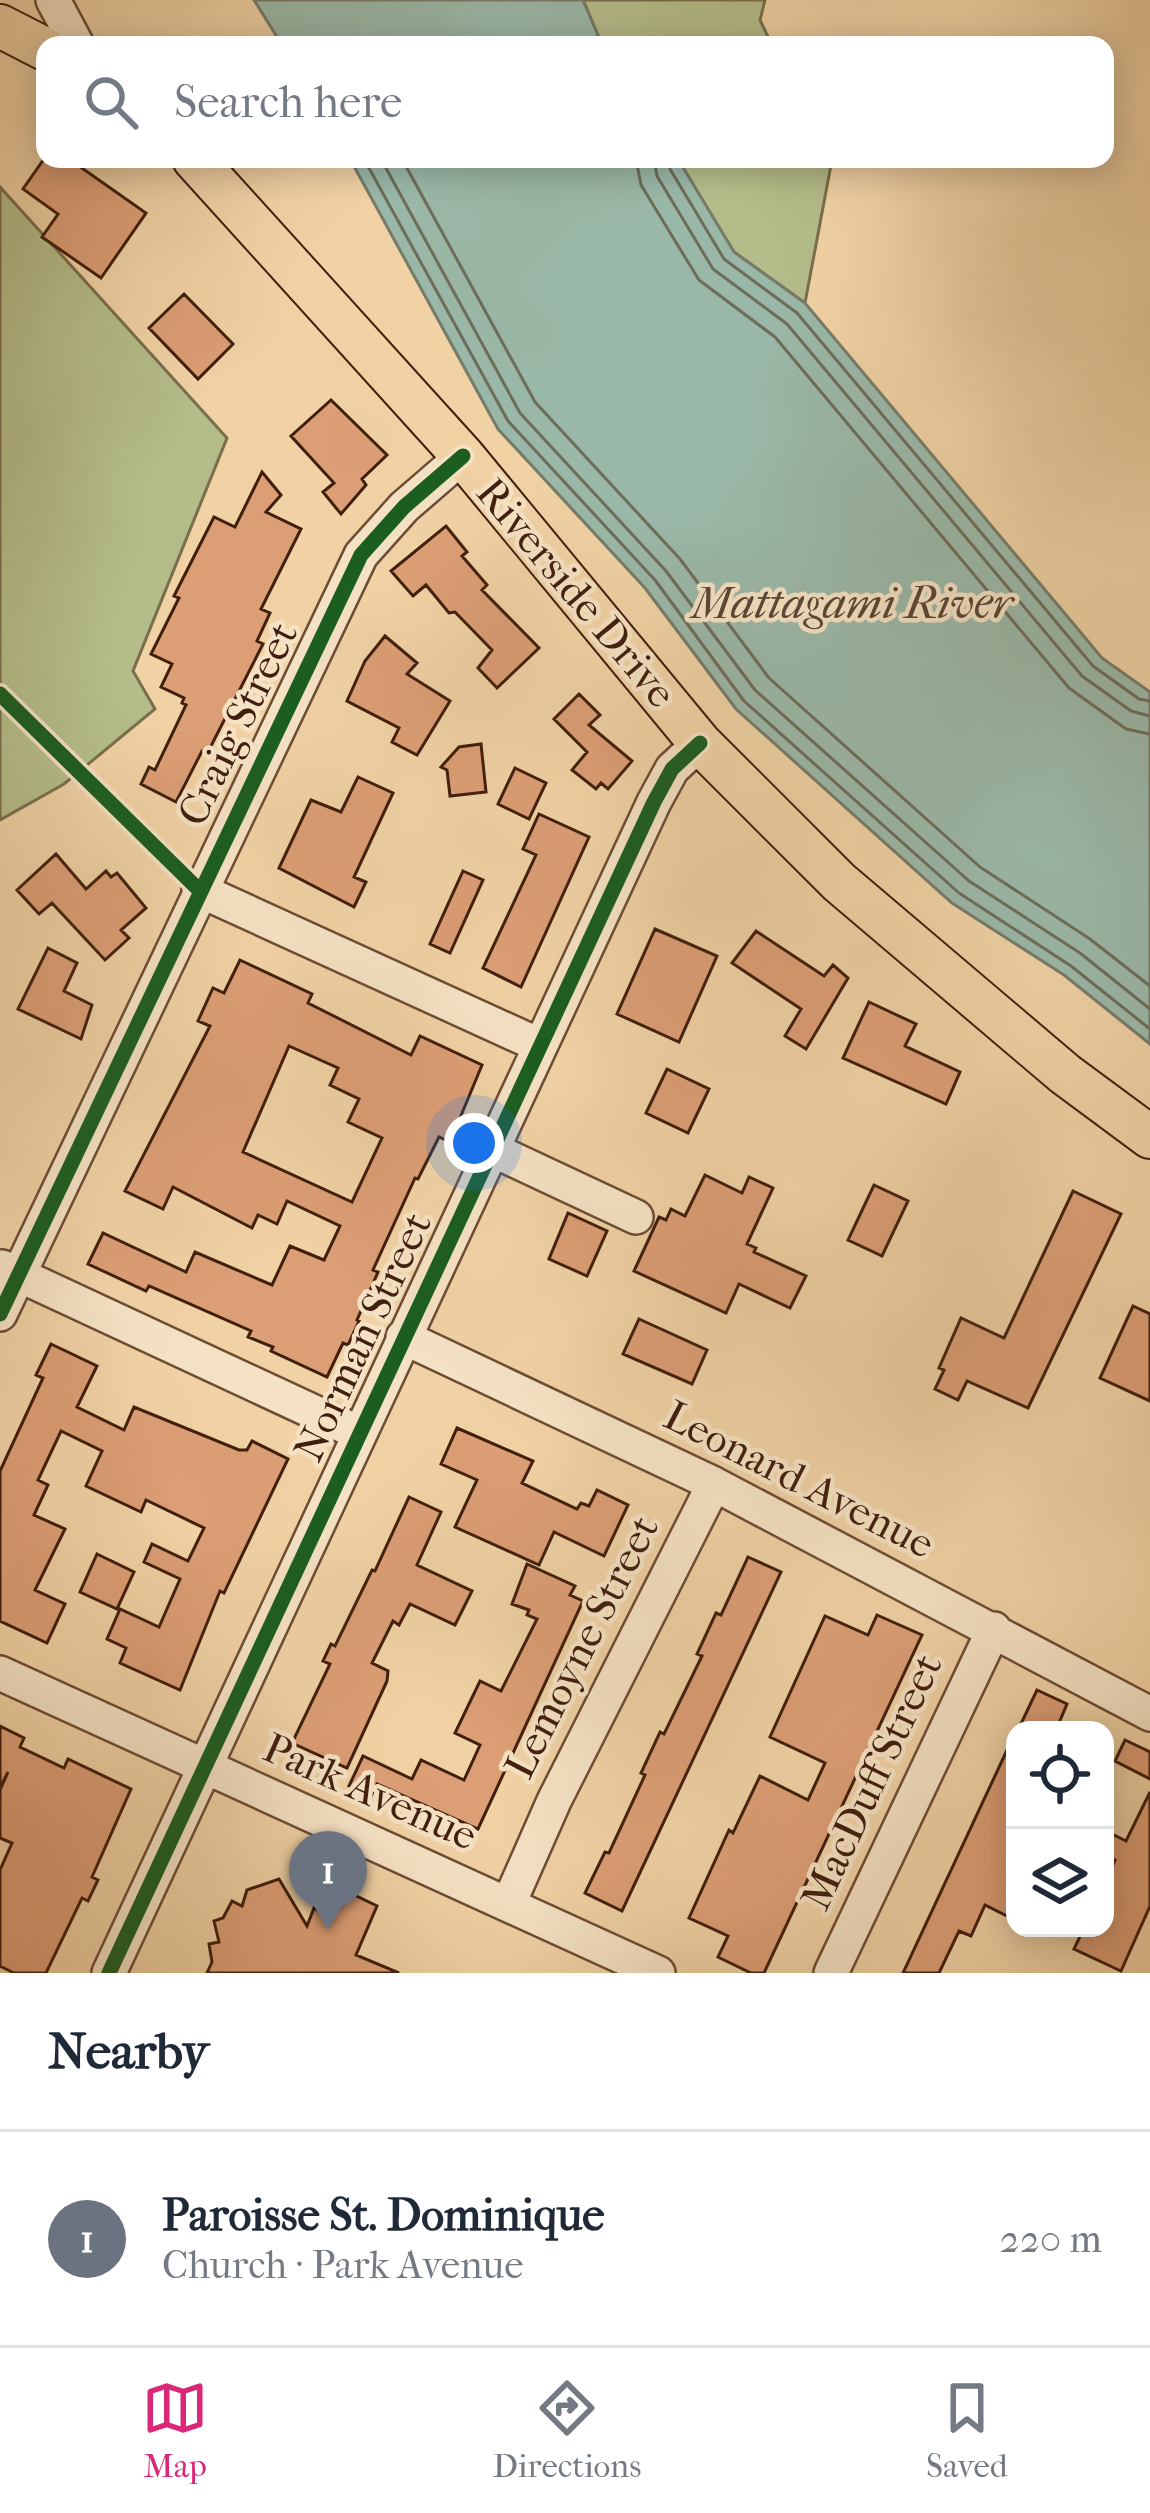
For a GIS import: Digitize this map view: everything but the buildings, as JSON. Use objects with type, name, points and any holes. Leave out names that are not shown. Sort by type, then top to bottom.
[{"type":"main road","points":[[0,26],[36,44]]},
{"type":"main road","name":"Riverside Drive","points":[[202,168],[463,456],[700,742],[839,883],[1065,1074],[1150,1137]]},
{"type":"street","points":[[52,0],[72,36]]},
{"type":"street","name":"Craig Street","points":[[0,1314],[9,1270],[361,555],[404,508],[463,456]]},
{"type":"street","name":"Norman Street","points":[[109,1973],[666,778],[700,742]]},
{"type":"street","points":[[199,890],[539,1045]]},
{"type":"street","points":[[490,1149],[636,1217]]},
{"type":"street","points":[[9,1270],[359,1433]]},
{"type":"street","name":"Leonard Avenue","points":[[403,1337],[714,1484],[1150,1714]]},
{"type":"street","name":"Lemoyne Street","points":[[532,1851],[714,1484]]},
{"type":"street","name":"MacDuff Street","points":[[831,1973],[994,1629]]},
{"type":"street","name":"Park Avenue","points":[[0,1672],[658,1973]]},
{"type":"street","name":"Park Avenue","points":[[508,1903],[532,1851]]},
{"type":"green space","points":[[583,0],[765,0],[760,20],[768,36],[598,36]]},
{"type":"green space","points":[[683,168],[830,168],[805,303],[734,252]]},
{"type":"green space","points":[[0,187],[227,438],[133,671],[155,709],[64,784],[0,820]]},
{"type":"water","points":[[254,0],[583,0],[598,36],[276,36]]},
{"type":"water","name":"Mattagami River","points":[[355,168],[683,168],[734,252],[805,303],[1102,658],[1150,692],[1150,1044],[1064,975],[952,903],[736,709],[645,588],[498,429]]},
{"type":"cycle path","points":[[0,1314],[361,555],[404,507],[463,456]]},
{"type":"cycle path","points":[[0,694],[199,890]]},
{"type":"cycle path","points":[[109,1973],[654,802],[672,769],[700,743]]},
{"type":"place","name":"Paroisse St. Dominique","points":[[328,1930]]}]
